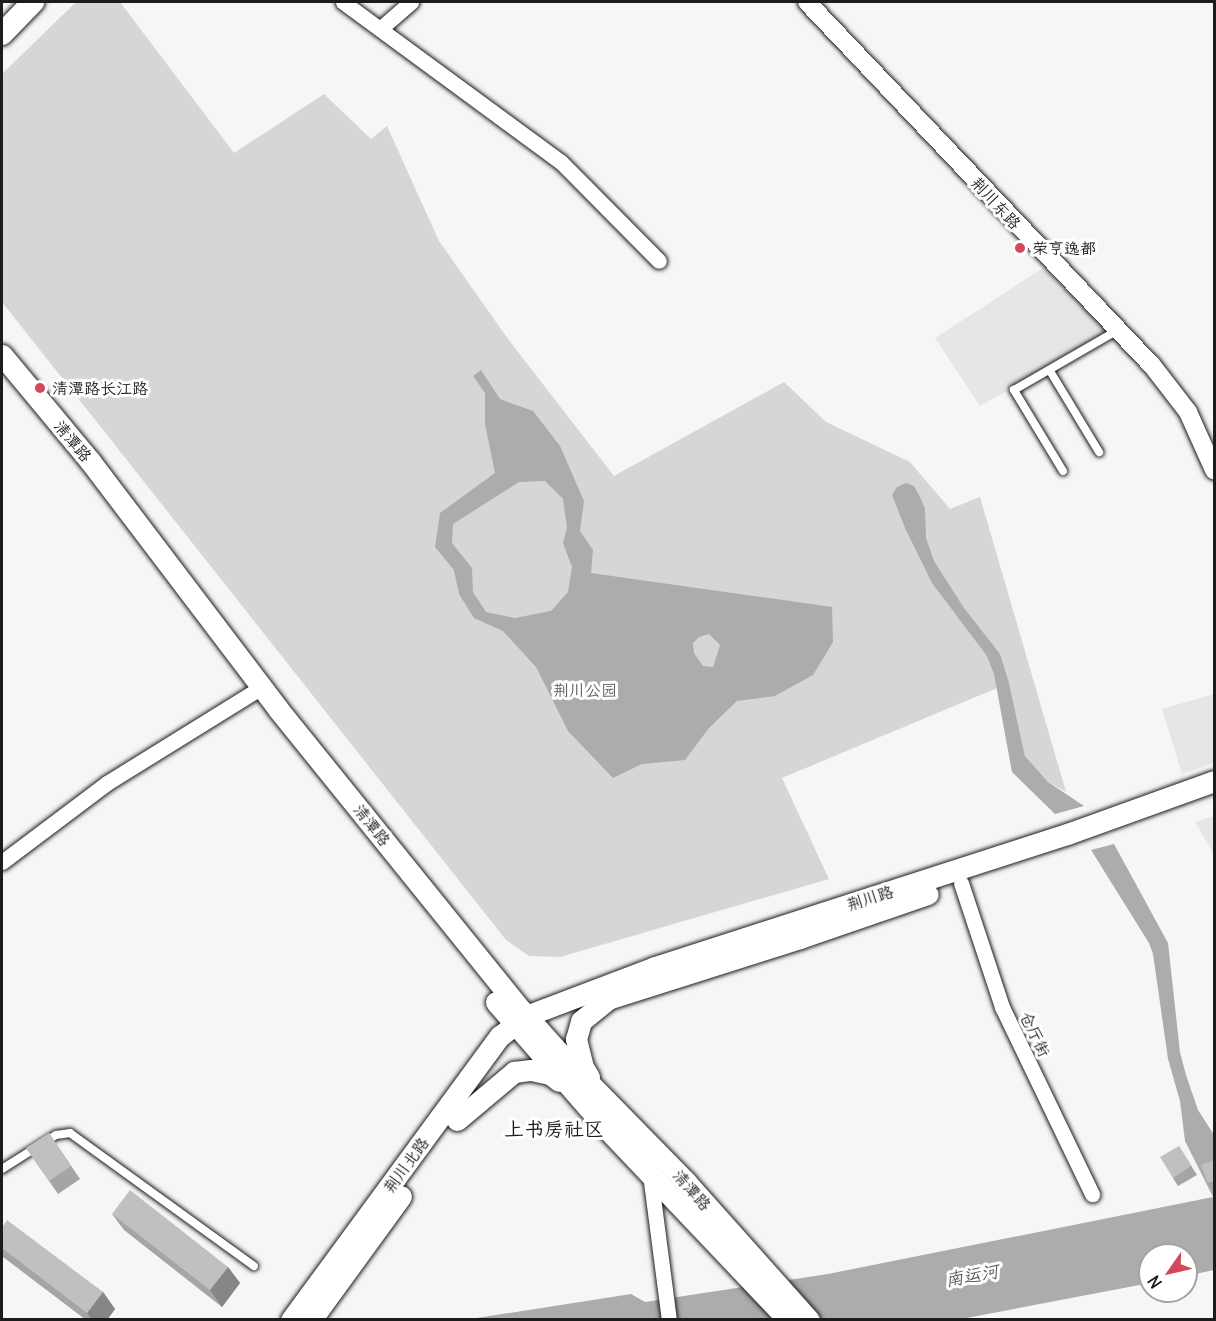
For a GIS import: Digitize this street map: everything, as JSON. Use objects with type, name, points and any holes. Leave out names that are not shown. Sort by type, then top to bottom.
[{"type":"main road","points":[[2,34],[33,2]]},
{"type":"main road","name":"清潭路","points":[[2,356],[90,461],[278,709],[493,976],[524,1025],[598,1093],[686,1182],[757,1275]]},
{"type":"main road","name":"清潭路","points":[[2,375],[81,466],[252,693],[524,1025],[569,1087],[650,1174],[757,1275]]},
{"type":"main road","name":"荆川路","points":[[524,1025],[608,991],[1068,834],[1215,781]]},
{"type":"main road","name":"荆川路","points":[[608,991],[800,938],[1215,793]]},
{"type":"main road","points":[[493,976],[509,989],[525,995],[551,998],[608,991]]},
{"type":"main road","points":[[598,1093],[583,1067],[576,1039],[581,1021],[608,991]]},
{"type":"main road","name":"荆川北路","points":[[311,1320],[524,1025]]},
{"type":"main road","name":"荆川北路","points":[[291,1320],[500,1036],[524,1025]]},
{"type":"main road","points":[[457,1119],[514,1072],[531,1070],[550,1074],[569,1087]]},
{"type":"main road","points":[[757,1275],[788,1320]]},
{"type":"main road","points":[[757,1275],[809,1320]]},
{"type":"street","points":[[344,2],[561,162],[659,261]]},
{"type":"street","points":[[381,28],[411,2]]},
{"type":"street","name":"荆川东路","points":[[807,2],[1151,364],[1188,412],[1215,470]]},
{"type":"street","points":[[2,862],[107,783],[252,693]]},
{"type":"street","name":"仓厅街","points":[[961,882],[1002,1007],[1092,1194]]},
{"type":"street","points":[[650,1174],[669,1320]]},
{"type":"lane","points":[[1063,471],[1014,390],[1118,330]]},
{"type":"lane","points":[[1050,370],[1099,452]]},
{"type":"lane","points":[[2,1168],[56,1135],[70,1134],[254,1266]]},
{"type":"shaded area","points":[[1043,268],[1108,330],[1076,352],[980,406],[935,338]]},
{"type":"shaded area","points":[[1214,694],[1214,763],[1182,774],[1162,709]]},
{"type":"shaded area","points":[[1214,816],[1214,855],[1195,822]]},
{"type":"green space","name":"荆川公园","points":[[76,2],[120,2],[234,153],[324,94],[371,139],[387,126],[439,241],[508,339],[614,476],[784,382],[826,422],[910,462],[950,509],[980,497],[1066,792],[1048,782],[1025,756],[1009,683],[782,778],[829,879],[560,957],[529,956],[506,940],[2,302],[2,74]]},
{"type":"water","points":[[481,370],[500,399],[533,411],[560,446],[584,501],[580,531],[593,550],[591,573],[832,607],[833,642],[813,675],[775,696],[737,701],[709,728],[685,760],[642,764],[613,778],[568,731],[536,667],[503,631],[474,618],[459,594],[454,570],[435,547],[440,513],[495,473],[485,424],[485,393],[473,376]],"holes":[[[545,481],[563,499],[567,527],[563,543],[572,567],[568,592],[551,611],[515,618],[486,612],[473,592],[472,568],[452,543],[453,524],[519,482]],[[709,634],[720,645],[713,667],[703,666],[694,653],[693,643],[699,637]]]},
{"type":"water","points":[[906,483],[914,486],[925,509],[926,538],[934,561],[964,608],[1000,654],[1009,683],[1025,756],[1048,782],[1084,806],[1055,814],[1012,772],[994,674],[987,656],[932,583],[905,528],[892,495],[897,487]]},
{"type":"water","name":"南运河","points":[[1114,844],[1168,943],[1180,1052],[1198,1110],[1214,1135],[1214,1270],[1198,1273],[1198,1243],[1138,1243],[1138,1285],[961,1319],[464,1320],[631,1294],[645,1302],[828,1274],[1213,1197],[1185,1141],[1180,1101],[1168,1059],[1153,954],[1149,943],[1091,850]]},
{"type":"building","points":[[49,1133],[71,1166],[49,1181],[26,1148]]},
{"type":"building","points":[[1179,1146],[1191,1166],[1173,1178],[1160,1157]]},
{"type":"building","points":[[1215,1160],[1215,1181],[1208,1183],[1201,1165]]},
{"type":"building","points":[[130,1190],[228,1267],[210,1290],[112,1214]]},
{"type":"building","points":[[7,1220],[103,1292],[87,1313],[2,1248],[2,1228]]},
{"type":"place","name":"荣亨逸都","points":[[1020,248]]},
{"type":"place","name":"清潭路长江路","points":[[40,388]]},
{"type":"district","name":"上书房社区","points":[[554,1128]]}]
